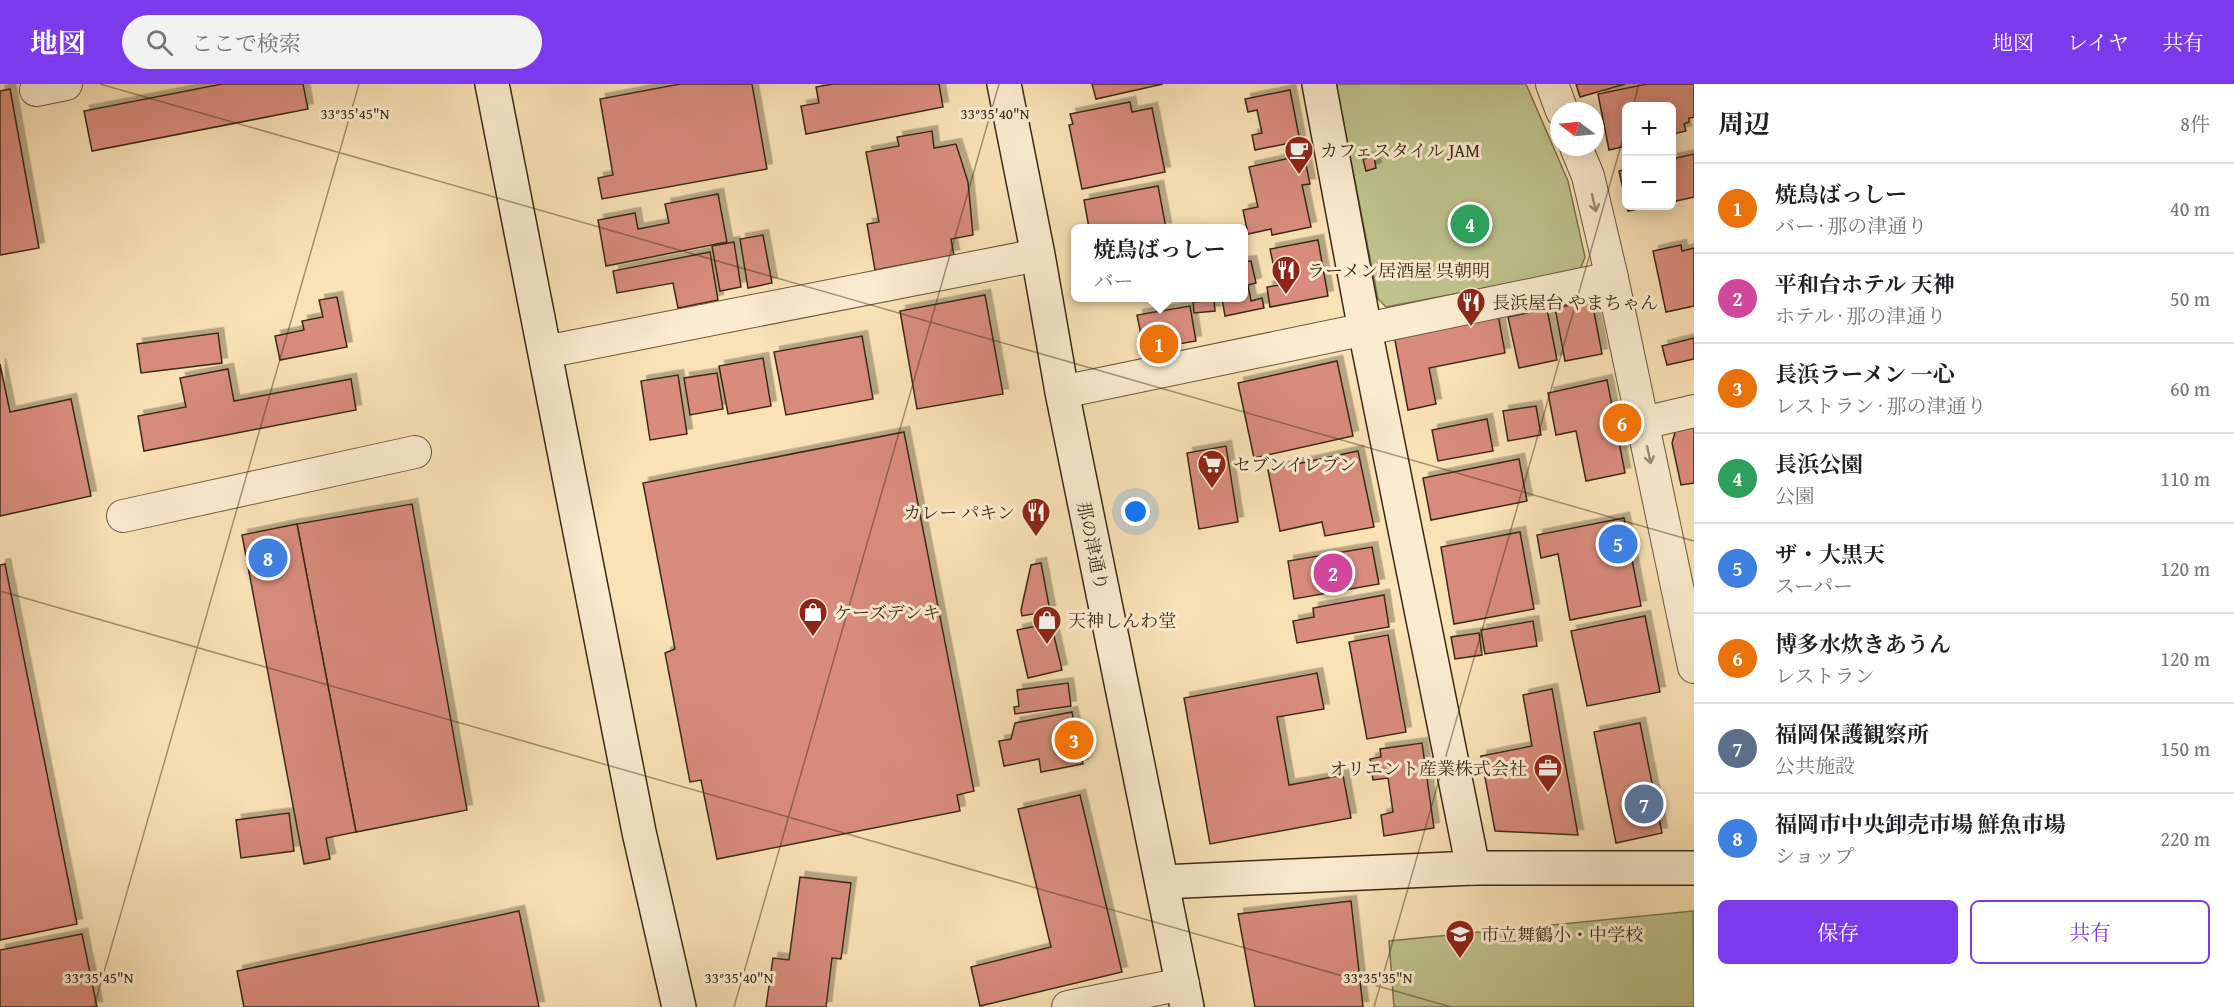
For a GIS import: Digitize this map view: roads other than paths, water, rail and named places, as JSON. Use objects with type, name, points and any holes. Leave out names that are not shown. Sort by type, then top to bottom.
[{"type":"street","points":[[36,90],[66,84]]},
{"type":"street","points":[[492,84],[639,832],[679,1007]]},
{"type":"street","name":"那の津通り","points":[[1004,84],[1062,392],[1185,996]]},
{"type":"street","points":[[1319,84],[1365,330],[1473,868]]},
{"type":"street","points":[[1552,84],[1559,102]]},
{"type":"street","points":[[1580,156],[1588,176],[1612,278],[1694,667]]},
{"type":"street","points":[[545,352],[1038,255]]},
{"type":"street","points":[[1062,392],[1612,278]]},
{"type":"street","points":[[1643,423],[1694,411]]},
{"type":"street","points":[[123,516],[415,452]]},
{"type":"street","points":[[1162,882],[1473,868],[1694,868]]},
{"type":"street","points":[[1068,1007],[1185,996]]},
{"type":"place","name":"カフェスタイル JAM","points":[[1299,176]]},
{"type":"place","name":"長浜公園","points":[[1470,224]]},
{"type":"place","name":"ラーメン居酒屋 呉朝明","points":[[1286,296]]},
{"type":"place","name":"長浜屋台 やまちゃん","points":[[1471,328]]},
{"type":"place","name":"焼鳥ばっしー","points":[[1159,344]]},
{"type":"place","name":"博多水炊きあうん","points":[[1622,423]]},
{"type":"place","name":"セブンイレブン","points":[[1212,490]]},
{"type":"place","name":"カレー パキン","points":[[1036,538]]},
{"type":"place","name":"ザ・大黒天","points":[[1618,544]]},
{"type":"place","name":"福岡市中央卸売市場 鮮魚市場","points":[[268,558]]},
{"type":"place","name":"平和台ホテル 天神","points":[[1333,573]]},
{"type":"place","name":"ケーズデンキ","points":[[813,638]]},
{"type":"place","name":"天神しんわ堂","points":[[1047,646]]},
{"type":"place","name":"長浜ラーメン 一心","points":[[1074,740]]},
{"type":"place","name":"オリエント産業株式会社","points":[[1548,794]]},
{"type":"place","name":"福岡保護観察所","points":[[1644,804]]},
{"type":"place","name":"市立舞鶴小・中学校","points":[[1460,960]]}]
